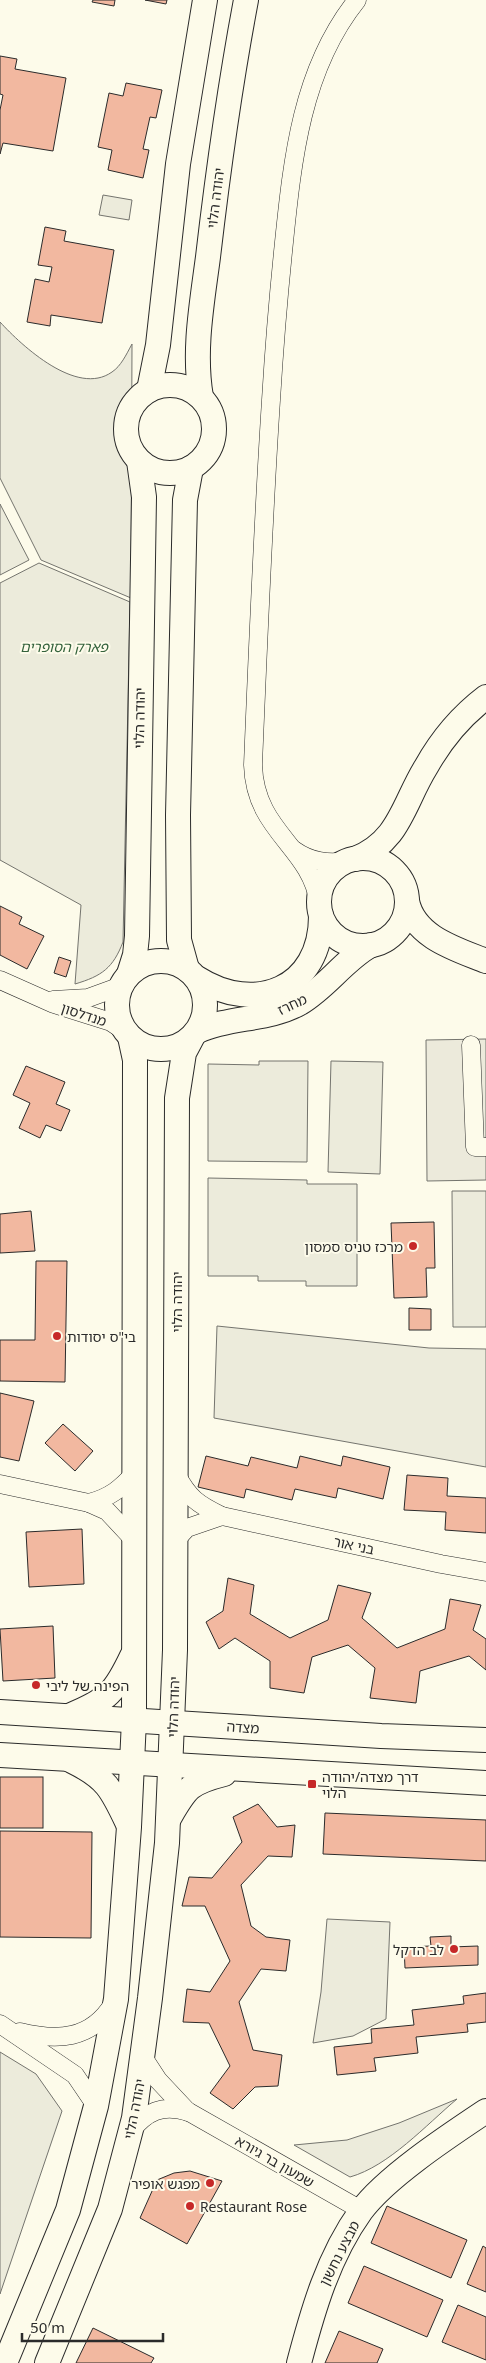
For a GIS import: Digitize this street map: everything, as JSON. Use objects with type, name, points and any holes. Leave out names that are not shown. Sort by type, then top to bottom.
[{"type":"main road","points":[[149,390],[158,345],[178,164],[205,0]]},
{"type":"main road","name":"יהודה הלוי","points":[[201,397],[198,350],[206,275],[220,160],[246,0]]},
{"type":"main road","points":[[162,385],[176,385],[190,389],[201,397],[212,414],[214,436],[206,455],[191,468],[178,473],[163,473],[150,469],[139,461],[128,444],[126,423],[133,404],[149,390],[162,385]]},
{"type":"main road","name":"יהודה הלוי","points":[[125,980],[135,955],[137,936],[144,497],[139,461]]},
{"type":"main road","points":[[128,1034],[148,1047],[162,1049],[176,1047],[195,1033],[204,1018],[206,1004],[203,990],[192,974],[179,940],[178,815],[185,500],[191,468]]},
{"type":"main road","points":[[377,943],[399,927],[405,915],[404,891],[396,854],[401,819],[412,792],[438,747],[462,719],[486,697]]},
{"type":"main road","points":[[401,819],[379,846],[370,853],[336,867],[327,877],[321,889],[320,910],[328,928],[338,938],[356,945],[413,938],[441,942]]},
{"type":"main road","points":[[352,860],[369,859],[382,863],[393,871],[404,891],[417,923],[441,942],[486,962]]},
{"type":"main road","name":"מחרז","points":[[192,974],[213,989],[230,994],[248,996],[265,994],[281,988],[307,967],[316,953],[321,936],[320,910]]},
{"type":"main road","name":"מחרז","points":[[195,1033],[221,1021],[277,1012],[300,1003],[327,983],[354,956],[377,943]]},
{"type":"main road","points":[[4,2363],[68,2210],[96,2106],[116,2000],[129,1826],[134,1720],[135,1541],[135,1060],[128,1034],[119,1020],[117,1006],[125,980],[146,963],[161,961],[175,963],[192,974]]},
{"type":"main road","name":"יהודה הלוי","points":[[47,2363],[110,2209],[130,2133],[143,2058],[168,1821],[172,1722],[176,1473],[177,1098],[184,1053],[195,1033]]},
{"type":"main road","points":[[68,1716],[94,1706],[109,1696],[122,1677],[134,1650]]},
{"type":"main road","name":"מצדה","points":[[0,1712],[486,1740]]},
{"type":"main road","points":[[0,1755],[486,1783]]},
{"type":"main road","points":[[69,1759],[92,1771],[108,1785],[129,1826]]},
{"type":"main road","points":[[168,1821],[184,1792],[198,1780],[239,1770]]},
{"type":"main road","name":"מבצע נחשון","points":[[299,2363],[323,2278],[342,2240],[361,2210],[389,2182],[454,2132],[486,2111]]},
{"type":"street","points":[[320,910],[308,872],[272,825],[263,809],[254,774],[264,503],[275,339],[289,194],[303,112],[324,53],[344,16],[357,0]]},
{"type":"street","points":[[290,848],[317,861],[333,863],[352,860]]},
{"type":"street","name":"מנדלסון","points":[[0,980],[76,1012],[111,1022],[128,1034]]},
{"type":"street","name":"מנדלסון","points":[[41,998],[60,1000],[88,998],[125,980]]},
{"type":"street","points":[[471,1045],[475,1147],[486,1147]]},
{"type":"street","points":[[89,1503],[106,1498],[121,1488],[135,1473]]},
{"type":"street","name":"בני אור","points":[[176,1473],[187,1494],[199,1505],[222,1516],[441,1564],[486,1572]]},
{"type":"street","points":[[0,1484],[89,1503],[106,1511],[135,1541]]},
{"type":"street","points":[[175,1541],[188,1528],[222,1516]]},
{"type":"street","points":[[6,2027],[39,2037],[67,2037],[87,2030],[104,2019],[116,2000]]},
{"type":"street","points":[[6,2027],[75,2075],[96,2106]]},
{"type":"street","name":"שמעון בר גיורא","points":[[143,2058],[158,2080],[189,2112]]},
{"type":"street","name":"שמעון בר גיורא","points":[[130,2133],[145,2117],[156,2111],[165,2108],[176,2108],[189,2112],[361,2210]]},
{"type":"green space","points":[[103,195],[132,200],[129,220],[99,215]]},
{"type":"green space","points":[[0,322],[36,355],[67,373],[83,378],[98,378],[115,370],[132,344],[131,598],[41,560],[0,478]]},
{"type":"green space","points":[[0,504],[29,560],[0,575]]},
{"type":"green space","name":"פארק הסופרים","points":[[39,563],[130,602],[123,942],[111,965],[92,978],[75,984],[81,905],[0,860],[0,583]]},
{"type":"green space","points":[[259,1061],[308,1061],[307,1162],[208,1161],[208,1064],[259,1065]]},
{"type":"green space","points":[[331,1061],[383,1062],[380,1174],[328,1172]]},
{"type":"green space","points":[[208,1178],[307,1180],[307,1184],[357,1184],[357,1286],[306,1286],[306,1281],[258,1281],[258,1276],[208,1276]]},
{"type":"green space","points":[[452,1191],[486,1191],[486,1327],[453,1327]]},
{"type":"green space","points":[[217,1326],[429,1348],[486,1349],[486,1467],[214,1418]]},
{"type":"green space","points":[[327,1919],[390,1922],[386,2019],[353,2036],[313,2043],[321,1992]]},
{"type":"green space","points":[[0,2052],[36,2074],[62,2111],[0,2294]]},
{"type":"green space","points":[[457,2099],[393,2154],[365,2172],[350,2177],[294,2145],[347,2140],[399,2123]]},
{"type":"shaded area","points":[[486,1039],[486,1180],[427,1181],[426,1040]]},
{"type":"building","points":[[93,0],[115,0],[114,6],[92,2]]},
{"type":"building","points":[[145,0],[167,0],[166,4]]},
{"type":"building","points":[[0,56],[17,59],[15,69],[66,78],[53,151],[3,143],[0,154],[0,110],[3,95],[0,94]]},
{"type":"building","points":[[126,83],[162,90],[156,118],[150,117],[143,149],[149,150],[143,178],[108,170],[112,150],[98,147],[109,93],[123,96]]},
{"type":"building","points":[[45,227],[66,231],[64,241],[114,250],[102,323],[51,315],[50,326],[27,322],[35,279],[49,282],[52,267],[38,265]]},
{"type":"building","points":[[0,906],[22,917],[19,924],[44,936],[27,969],[0,955]]},
{"type":"building","points":[[59,957],[71,961],[66,977],[54,973]]},
{"type":"building","points":[[26,1066],[65,1082],[56,1104],[70,1110],[61,1131],[46,1125],[40,1138],[19,1128],[30,1103],[13,1095]]},
{"type":"building","points":[[31,1211],[35,1251],[0,1253],[0,1214]]},
{"type":"building","name":"מרכז טניס סמסון","points":[[434,1222],[435,1268],[426,1268],[427,1297],[394,1298],[391,1223]]},
{"type":"building","points":[[36,1261],[67,1261],[65,1382],[0,1381],[0,1340],[35,1340]]},
{"type":"building","points":[[409,1308],[431,1309],[431,1330],[409,1330]]},
{"type":"building","points":[[0,1393],[34,1401],[19,1461],[0,1457]]},
{"type":"building","points":[[63,1424],[93,1451],[75,1471],[45,1443]]},
{"type":"building","points":[[206,1456],[248,1466],[251,1457],[297,1468],[300,1456],[341,1466],[343,1456],[390,1467],[383,1499],[338,1488],[336,1498],[295,1489],[292,1500],[246,1489],[244,1498],[198,1487]]},
{"type":"building","points":[[407,1475],[448,1478],[447,1496],[486,1498],[486,1533],[445,1530],[446,1512],[404,1510]]},
{"type":"building","points":[[82,1529],[84,1584],[29,1587],[26,1532]]},
{"type":"building","points":[[228,1578],[254,1585],[250,1614],[290,1638],[328,1620],[338,1585],[371,1593],[362,1618],[397,1648],[445,1629],[450,1599],[481,1605],[473,1630],[486,1639],[486,1670],[469,1656],[420,1671],[416,1703],[370,1698],[375,1668],[348,1645],[312,1657],[304,1693],[270,1688],[270,1661],[235,1638],[219,1649],[206,1622],[223,1611]]},
{"type":"building","points":[[53,1626],[55,1678],[3,1681],[0,1629]]},
{"type":"building","points":[[0,1777],[43,1777],[43,1828],[0,1828]]},
{"type":"building","points":[[258,1804],[277,1827],[295,1825],[292,1857],[268,1856],[241,1885],[251,1926],[266,1937],[290,1940],[286,1971],[261,1969],[239,2002],[253,2050],[282,2055],[278,2086],[255,2087],[233,2109],[210,2093],[230,2066],[209,2023],[183,2022],[187,1989],[210,1992],[230,1961],[205,1906],[182,1906],[189,1877],[212,1878],[242,1842],[233,1817]]},
{"type":"building","points":[[325,1813],[486,1820],[486,1861],[323,1854]]},
{"type":"building","points":[[0,1831],[92,1832],[91,1938],[0,1937]]},
{"type":"building","points":[[451,1936],[451,1947],[478,1946],[478,1965],[405,1968],[404,1947],[431,1946],[430,1937]]},
{"type":"building","points":[[486,1993],[486,2022],[467,2024],[468,2032],[416,2037],[418,2053],[374,2058],[376,2071],[337,2075],[334,2047],[372,2043],[371,2029],[414,2025],[412,2010],[464,2004],[463,1996]]},
{"type":"building","points":[[190,2171],[222,2181],[187,2244],[140,2218],[157,2180],[174,2173]]},
{"type":"building","points":[[387,2206],[467,2240],[451,2278],[371,2243]]},
{"type":"building","points":[[483,2246],[486,2248],[486,2292],[467,2284]]},
{"type":"building","points":[[364,2266],[443,2300],[427,2337],[348,2303]]},
{"type":"building","points":[[458,2305],[486,2317],[486,2360],[442,2342]]},
{"type":"building","points":[[93,2328],[154,2358],[151,2363],[76,2363]]},
{"type":"building","points":[[339,2331],[383,2349],[377,2363],[325,2363]]},
{"type":"place","name":"מרכז טניס סמסון","points":[[413,1246]]},
{"type":"place","name":"בי\"ס יסודות","points":[[57,1336]]},
{"type":"place","name":"הפינה של ליבי","points":[[36,1685]]},
{"type":"place","name":"דרך מצדה/יהודה הלוי","points":[[312,1784]]},
{"type":"place","name":"לב הדקל","points":[[454,1949]]},
{"type":"place","name":"מפגש אופיר","points":[[210,2183]]},
{"type":"place","name":"Restaurant Rose","points":[[190,2206]]}]
